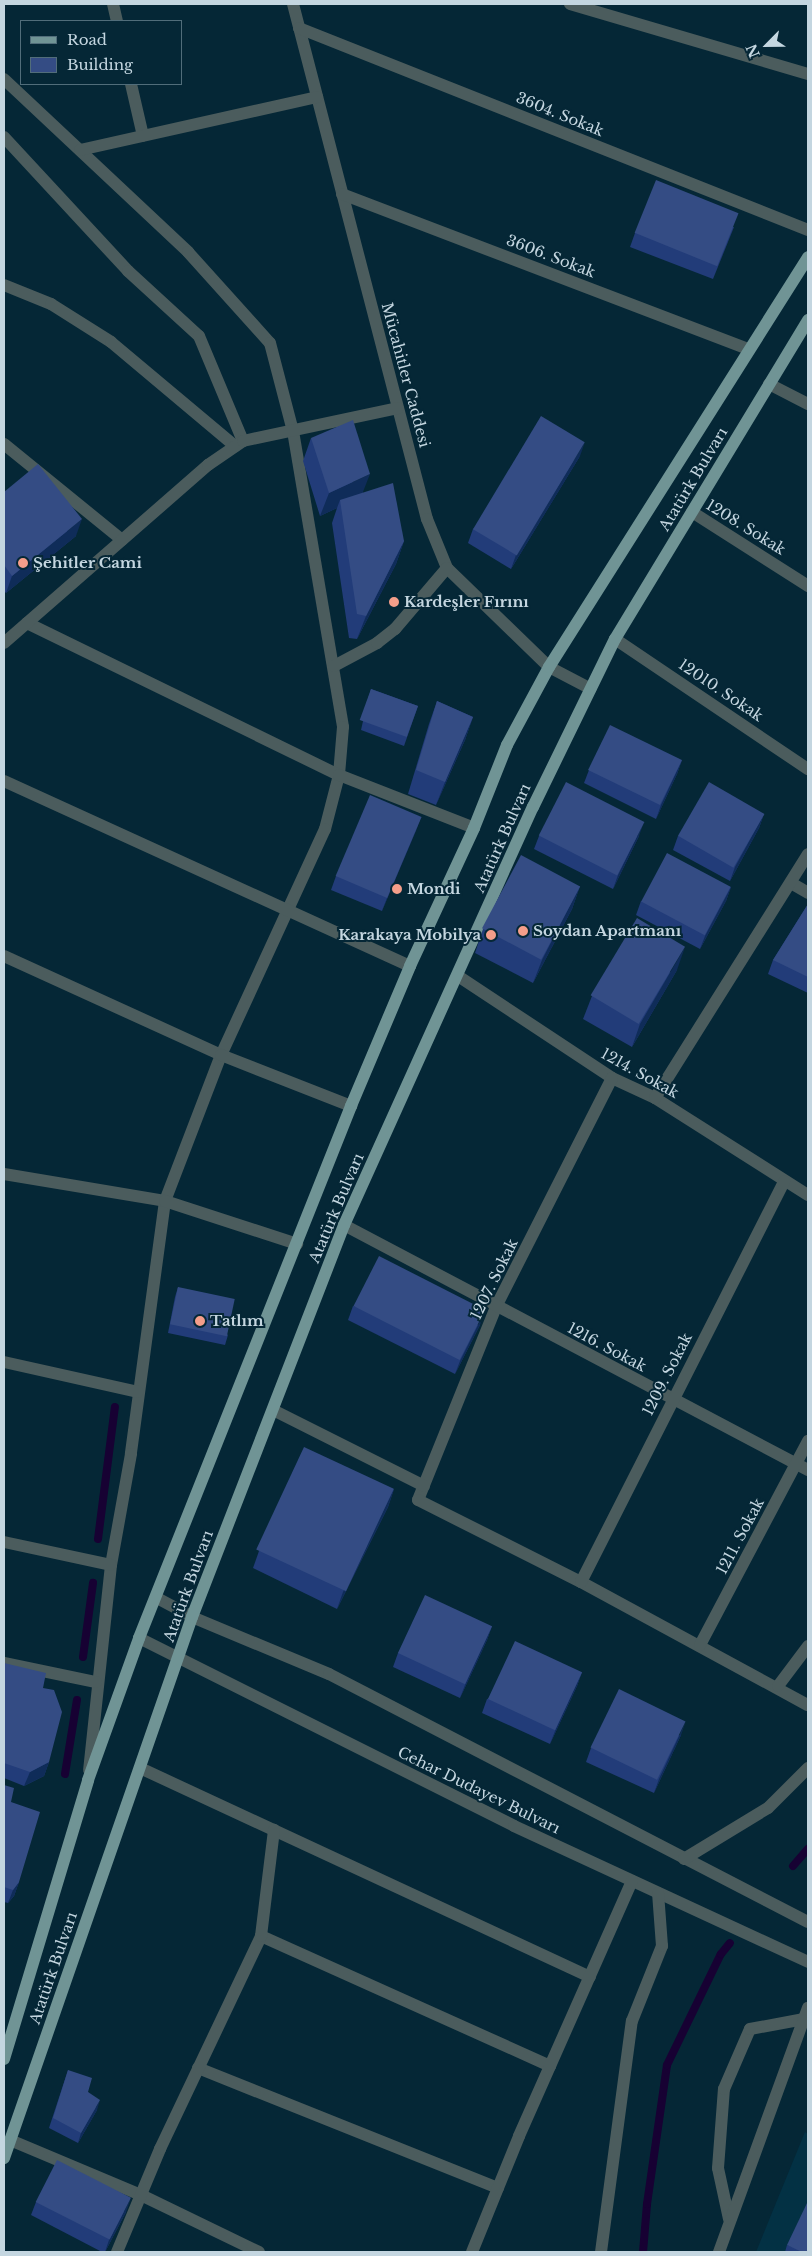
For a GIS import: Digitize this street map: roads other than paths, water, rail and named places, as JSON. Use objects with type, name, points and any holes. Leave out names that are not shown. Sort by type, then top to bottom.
[{"type":"main road","name":"Atatürk Bulvarı","points":[[4,2059],[88,1780],[140,1638],[351,1106],[410,966],[474,828],[507,745],[549,667],[748,349],[808,257]]},
{"type":"main road","name":"Atatürk Bulvarı","points":[[4,2158],[179,1660],[192,1617],[344,1225],[533,807],[615,639],[808,320]]},
{"type":"street","points":[[113,4],[117,20]]},
{"type":"street","name":"Mücahitler Caddesi","points":[[293,4],[427,519],[447,568],[549,667],[591,689]]},
{"type":"street","points":[[570,4],[808,74]]},
{"type":"street","name":"3604. Sokak","points":[[299,28],[808,230]]},
{"type":"street","points":[[4,79],[188,252],[270,343],[293,430],[343,726],[339,774],[324,829],[284,911],[220,1055],[165,1201],[131,1454],[110,1565],[96,1682],[88,1780]]},
{"type":"street","points":[[131,85],[143,136]]},
{"type":"street","points":[[80,150],[317,97]]},
{"type":"street","points":[[4,137],[128,271],[199,336],[239,444]]},
{"type":"street","name":"3606. Sokak","points":[[342,194],[748,349]]},
{"type":"street","points":[[4,285],[51,304],[111,342],[239,444]]},
{"type":"street","points":[[769,384],[808,404]]},
{"type":"street","points":[[4,643],[208,465],[239,444],[293,430],[398,408]]},
{"type":"street","points":[[4,444],[122,540]]},
{"type":"street","name":"1208. Sokak","points":[[692,512],[808,586]]},
{"type":"street","points":[[334,666],[377,643],[396,629],[447,568]]},
{"type":"street","points":[[27,623],[339,774],[474,828]]},
{"type":"street","name":"12010. Sokak","points":[[615,639],[808,769]]},
{"type":"street","points":[[4,781],[284,911],[410,966]]},
{"type":"street","points":[[655,1098],[792,883],[808,854]]},
{"type":"street","points":[[792,883],[808,893]]},
{"type":"street","points":[[4,956],[220,1055],[351,1106]]},
{"type":"street","name":"1214. Sokak","points":[[458,976],[612,1078],[655,1098],[808,1195]]},
{"type":"street","name":"1207. Sokak","points":[[581,1582],[418,1500],[496,1307],[612,1078]]},
{"type":"street","points":[[4,1174],[165,1201],[297,1244]]},
{"type":"street","name":"1209. Sokak","points":[[581,1582],[784,1181]]},
{"type":"street","name":"1216. Sokak","points":[[344,1225],[496,1307],[803,1467]]},
{"type":"street","points":[[4,1362],[138,1392]]},
{"type":"street","points":[[273,1410],[424,1486]]},
{"type":"street","name":"1211. Sokak","points":[[700,1645],[803,1467],[808,1442]]},
{"type":"street","points":[[4,1542],[110,1565]]},
{"type":"street","points":[[581,1582],[778,1686],[808,1705]]},
{"type":"street","name":"Cehar Dudayev Bulvarı","points":[[157,1598],[192,1617],[329,1674],[808,1922]]},
{"type":"street","name":"Cehar Dudayev Bulvarı","points":[[140,1638],[179,1660],[632,1881],[808,1962]]},
{"type":"street","points":[[778,1686],[808,1646]]},
{"type":"street","points":[[4,1663],[96,1682]]},
{"type":"street","points":[[140,1768],[590,1977]]},
{"type":"street","points":[[684,1859],[768,1808],[808,1768]]},
{"type":"street","points":[[117,2252],[198,2068],[261,1936],[274,1830]]},
{"type":"street","points":[[472,2252],[550,2066],[632,1881]]},
{"type":"street","points":[[601,2252],[632,2021],[662,1946],[658,1892]]},
{"type":"street","points":[[261,1936],[550,2066]]},
{"type":"street","points":[[729,2219],[718,2168],[724,2090],[750,2029],[806,2013]]},
{"type":"street","points":[[719,2252],[729,2219],[806,2013]]},
{"type":"street","points":[[198,2068],[498,2188]]},
{"type":"street","points":[[10,2140],[141,2195],[259,2252]]},
{"type":"waterway","points":[[98,1539],[115,1407]]},
{"type":"waterway","points":[[83,1657],[93,1583]]},
{"type":"waterway","points":[[65,1774],[77,1700]]},
{"type":"waterway","points":[[793,1866],[808,1849]]},
{"type":"waterway","points":[[643,2252],[647,2204],[667,2065],[721,1954],[730,1943]]},
{"type":"place","name":"Şehitler Cami","points":[[23,563]]},
{"type":"place","name":"Kardeşler Fırını","points":[[394,602]]},
{"type":"place","name":"Mondi","points":[[397,889]]},
{"type":"place","name":"Soydan Apartmanı","points":[[523,931]]},
{"type":"place","name":"Karakaya Mobilya","points":[[491,935]]},
{"type":"place","name":"Tatlım","points":[[200,1321]]}]
